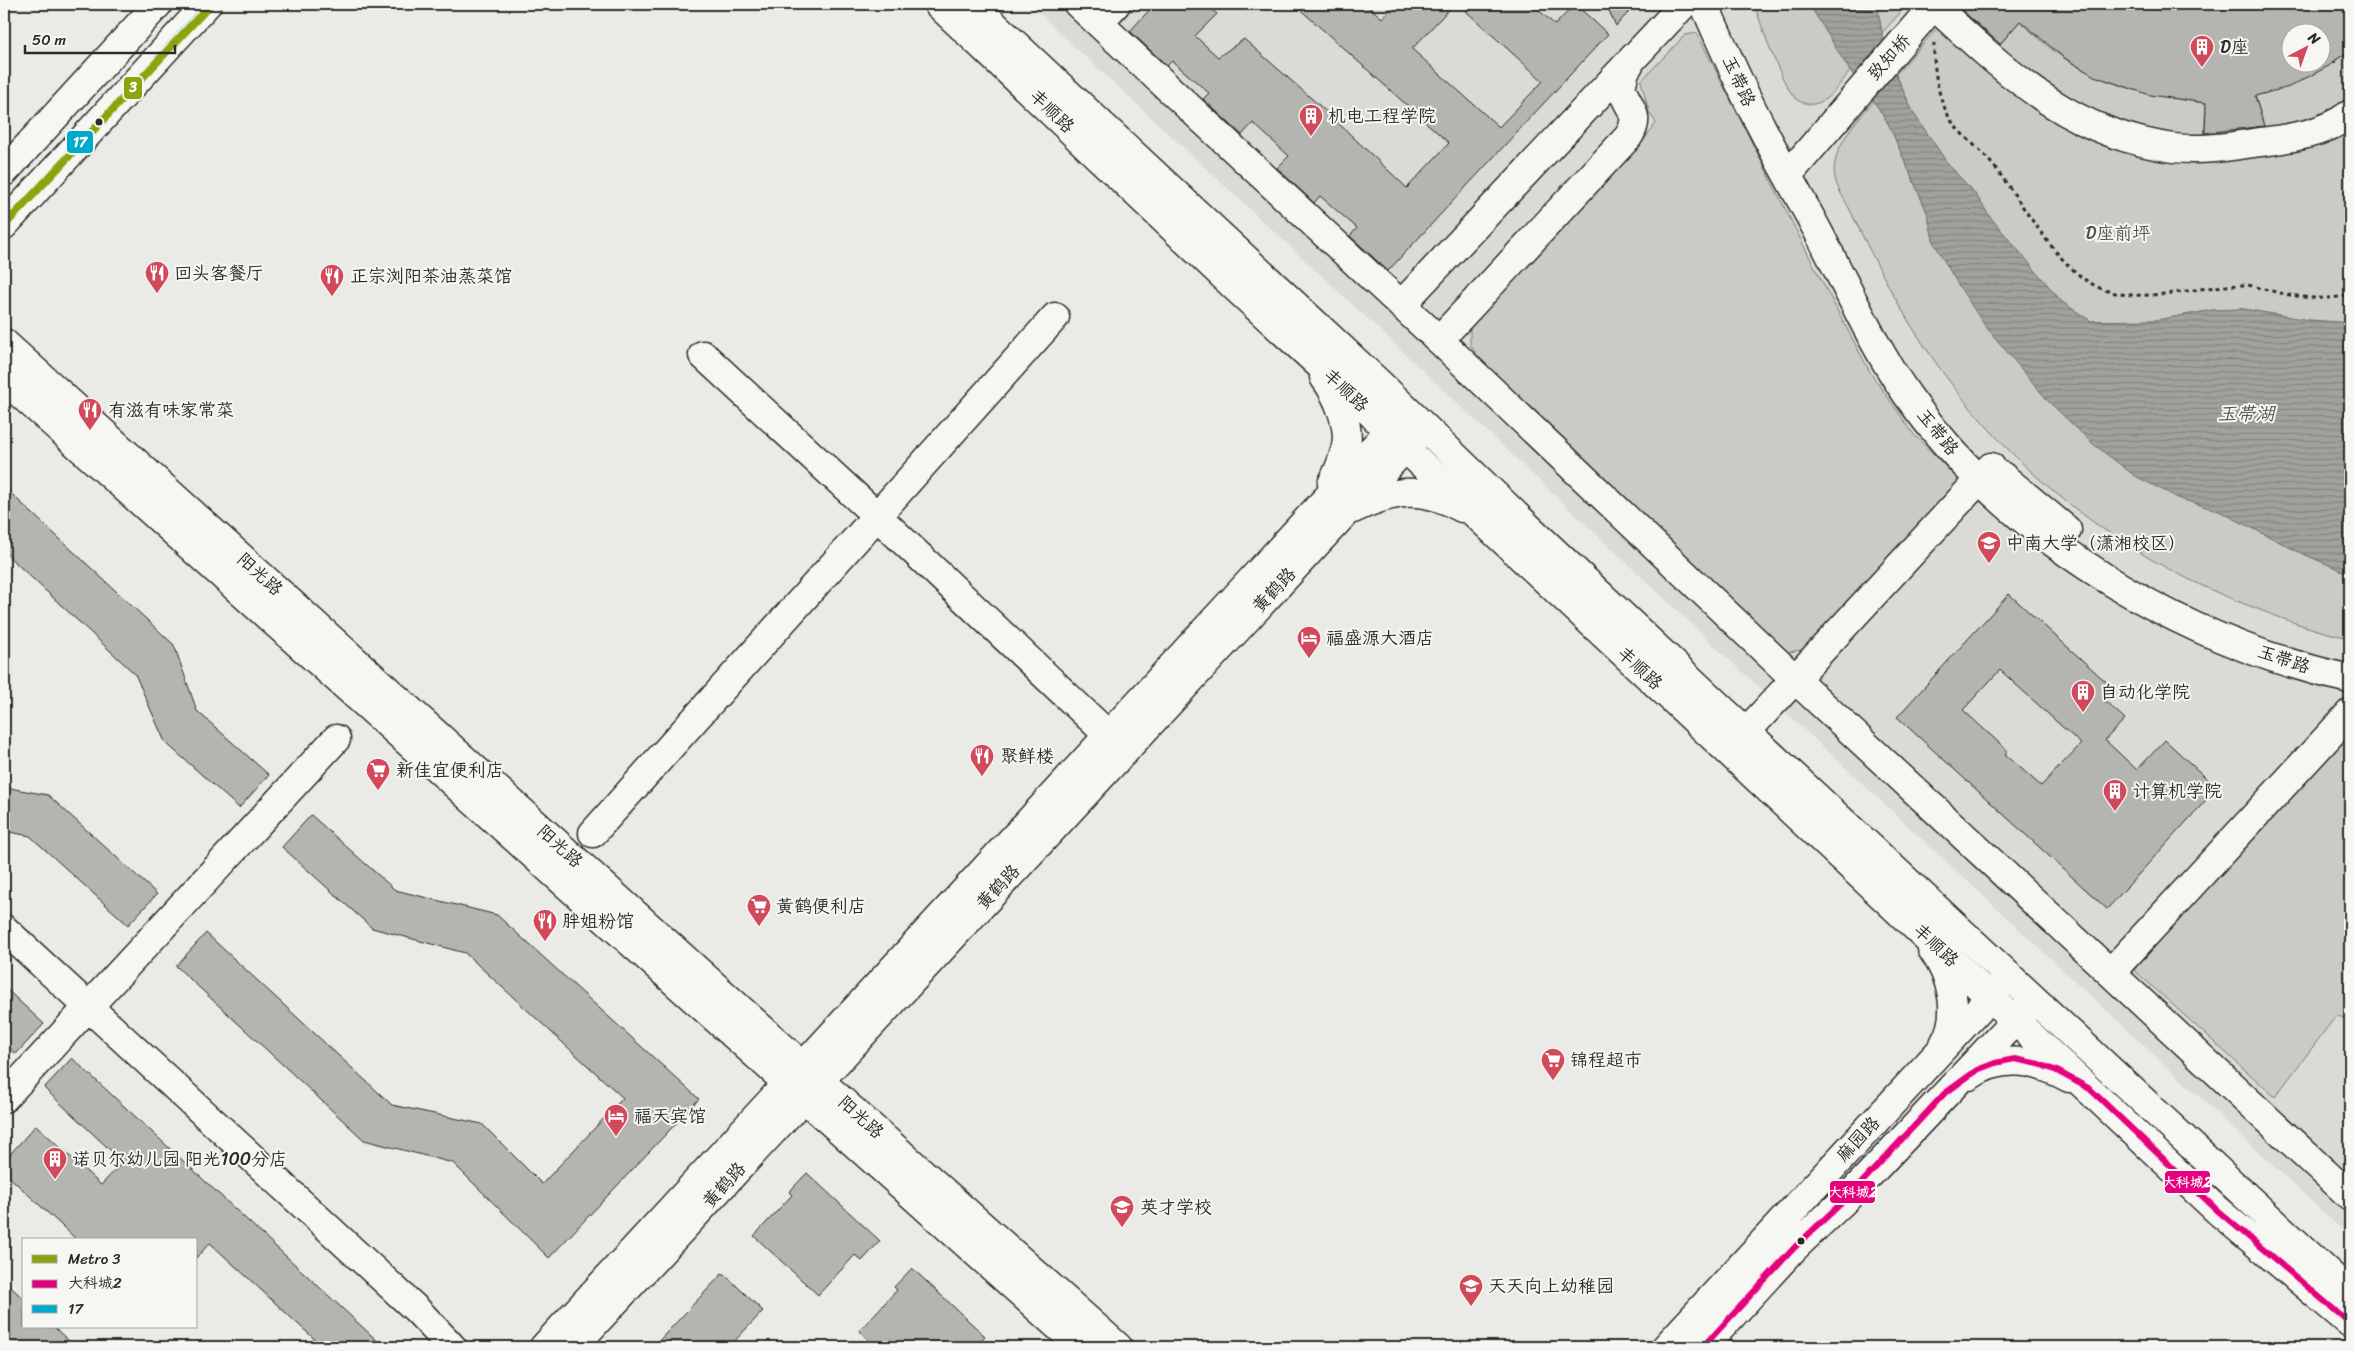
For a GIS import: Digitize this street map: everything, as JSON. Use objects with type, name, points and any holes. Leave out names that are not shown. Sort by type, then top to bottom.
[{"type":"street","points":[[4,172],[158,4]]},
{"type":"street","points":[[4,225],[207,4]]},
{"type":"street","name":"丰顺路","points":[[938,4],[1485,524],[2218,1210],[2350,1323]]},
{"type":"street","points":[[972,4],[1416,419],[1746,732],[2350,1293]]},
{"type":"street","points":[[1078,4],[1107,13],[1402,305],[1795,679],[2350,1196]]},
{"type":"street","points":[[1402,305],[1684,4]]},
{"type":"street","name":"玉带路","points":[[1704,4],[1740,84],[1794,168],[1848,294],[1908,395],[1985,473],[2022,520],[2076,559],[2145,600],[2189,623],[2233,642],[2321,672],[2350,679]]},
{"type":"street","points":[[1723,4],[1763,91],[1794,168]]},
{"type":"street","points":[[1933,5],[2009,74],[2035,94],[2088,124],[2115,135],[2176,148],[2205,148],[2280,140],[2311,133],[2329,126],[2350,114]]},
{"type":"street","name":"致知桥","points":[[1794,168],[1933,5]]},
{"type":"street","points":[[1439,340],[1628,137],[1635,122],[1633,111],[1621,86],[1625,71],[1631,62]]},
{"type":"street","points":[[1593,102],[1608,93],[1621,96],[1628,103]]},
{"type":"street","points":[[593,833],[1055,318]]},
{"type":"street","name":"阳光路","points":[[4,343],[804,1082],[1081,1347]]},
{"type":"street","points":[[1304,350],[1333,390],[1344,422],[1346,450],[1328,492],[1317,526]]},
{"type":"street","points":[[703,356],[877,516],[1117,743]]},
{"type":"street","name":"阳光路","points":[[4,379],[804,1082],[1118,1347]]},
{"type":"street","name":"黄鹤路","points":[[573,1347],[804,1082],[1416,419]]},
{"type":"street","points":[[1746,732],[1985,473],[2056,522],[2152,584],[2200,609],[2246,628],[2299,646],[2350,660]]},
{"type":"street","points":[[1317,526],[1380,496],[1404,492],[1432,495],[1453,503],[1485,524]]},
{"type":"street","points":[[2111,972],[2350,713]]},
{"type":"street","points":[[4,1098],[336,739]]},
{"type":"street","points":[[1905,917],[1941,962],[1951,989],[1954,1010],[1951,1029],[1937,1054]]},
{"type":"street","points":[[4,929],[417,1310],[452,1347]]},
{"type":"street","name":"麻园路","points":[[1666,1347],[2010,976]]},
{"type":"street","points":[[1703,1347],[1794,1248],[1852,1192],[2035,999]]},
{"type":"street","points":[[1944,1094],[1977,1070],[1995,1062],[2015,1060],[2039,1064],[2057,1071],[2090,1089]]},
{"type":"street","points":[[544,1347],[804,1082]]},
{"type":"path","points":[[1933,5],[1934,53],[1940,93],[1946,112],[1953,123],[1987,158],[2054,248],[2076,271],[2100,288],[2125,294],[2148,294],[2243,285],[2320,297],[2339,298],[2350,294]]},
{"type":"shaded area","name":"中南大学（潇湘校区）","points":[[1029,4],[2350,4],[2350,1237],[1735,665],[1368,319]]},
{"type":"green space","points":[[1754,4],[1809,4],[1813,7],[1850,71],[1825,100],[1809,104],[1799,101],[1793,95],[1786,85],[1773,56]]},
{"type":"green space","points":[[1877,4],[1908,4],[1882,33]]},
{"type":"green space","points":[[2020,21],[2058,54],[2097,76],[2150,94],[2206,103],[2204,141],[2177,140],[2086,116],[1995,50]]},
{"type":"green space","name":"D座前坪","points":[[1942,26],[2123,143],[2350,122],[2350,323],[2308,320],[2243,309],[2213,310],[2157,320],[2091,321],[2062,302],[1990,217],[1976,195],[1948,164],[1914,114],[1896,74],[1937,28]]},
{"type":"green space","points":[[1697,33],[1815,268],[1870,372],[1915,436],[1959,479],[1949,502],[1814,648],[1782,653],[1488,370],[1470,345],[1470,328],[1642,143],[1656,123],[1649,112],[1641,81],[1685,35]]},
{"type":"green space","points":[[2350,50],[2350,104],[2343,110],[2266,133],[2255,96],[2282,88],[2316,72],[2332,72],[2332,63]]},
{"type":"green space","points":[[1874,101],[1889,125],[1927,212],[1934,243],[2020,366],[2049,402],[2178,498],[2219,511],[2301,553],[2350,574],[2350,638],[2309,628],[2242,603],[2183,576],[2127,545],[2076,509],[2028,469],[1985,424],[1945,376],[1910,323],[1874,259],[1836,182],[1834,168],[1840,147],[1853,126]]},
{"type":"green space","points":[[2350,735],[2350,1019],[2336,1016],[2275,1097],[2134,970],[2242,849]]},
{"type":"water","name":"玉带湖","points":[[1809,4],[1877,4],[1882,33],[1896,76],[1914,114],[1948,164],[1976,195],[1990,217],[2062,302],[2091,321],[2157,320],[2213,310],[2243,309],[2308,320],[2350,323],[2350,574],[2301,553],[2219,511],[2178,498],[2135,476],[2093,444],[2049,402],[1985,326],[1957,283],[1934,243],[1927,212],[1889,125],[1874,101],[1850,71]]},
{"type":"building","name":"机电工程学院","points":[[1155,4],[1205,4],[1217,14],[1195,36],[1218,57],[1244,39],[1319,105],[1407,188],[1449,143],[1294,4],[1366,4],[1382,18],[1395,4],[1454,4],[1412,49],[1499,127],[1543,81],[1458,4],[1532,4],[1555,25],[1575,4],[1608,34],[1388,271],[1350,236],[1357,228],[1320,196],[1314,203],[1277,168],[1289,156],[1253,123],[1242,135],[1203,99],[1209,93],[1172,61],[1167,66],[1130,31]]},
{"type":"building","points":[[1606,4],[1636,4],[1616,26]]},
{"type":"building","name":"D座","points":[[1955,4],[2350,4],[2350,50],[2332,64],[2332,22],[2282,22],[2282,72],[2317,72],[2289,87],[2255,96],[2264,126],[2205,133],[2206,103],[2150,95],[2094,76],[2063,57],[2020,21],[2000,44]]},
{"type":"building","points":[[4,487],[174,645],[197,711],[269,775],[239,808],[165,742],[135,674],[4,552]]},
{"type":"building","points":[[2009,594],[2113,688],[2103,699],[2125,719],[2105,740],[2137,770],[2165,740],[2217,788],[2107,909],[1897,717]],"holes":[[[2000,670],[2081,744],[2041,786],[2005,754],[2008,751],[1963,710]]]},
{"type":"building","points":[[4,787],[48,795],[157,894],[128,925],[30,836],[4,831]]},
{"type":"building","points":[[311,815],[395,890],[497,915],[699,1099],[549,1258],[453,1163],[364,1140],[176,966],[206,933],[392,1105],[482,1124],[542,1184],[623,1098],[465,953],[372,928],[282,847]]},
{"type":"building","points":[[4,987],[44,1024],[16,1054],[4,1043]]},
{"type":"building","points":[[72,1058],[384,1347],[323,1347],[210,1243],[198,1256],[198,1238],[75,1238],[4,1172],[4,1161],[36,1125],[101,1185],[123,1162],[44,1088]]},
{"type":"building","points":[[807,1173],[880,1241],[862,1261],[855,1255],[818,1295],[754,1236],[792,1195],[789,1192]]},
{"type":"building","points":[[912,1268],[985,1336],[975,1347],[876,1347],[859,1331],[897,1290],[894,1287]]},
{"type":"building","points":[[723,1273],[763,1311],[729,1347],[653,1347]]},
{"type":"building","points":[[4,1281],[22,1297],[22,1328],[55,1328],[75,1347],[14,1347],[4,1338]]},
{"type":"metro line","name":"3","points":[[4,226],[211,4]]},
{"type":"transit line","name":"17","points":[[4,225],[207,4]]},
{"type":"transit line","name":"大科城2","points":[[1703,1347],[1794,1248],[1852,1193],[1944,1094],[1977,1070],[1995,1063],[2015,1059],[2039,1064],[2057,1071],[2090,1089],[2218,1211],[2350,1323]]},
{"type":"place","name":"D座","points":[[2202,68]]},
{"type":"place","name":"机电工程学院","points":[[1311,137]]},
{"type":"place","name":"回头客餐厅","points":[[157,294]]},
{"type":"place","name":"正宗浏阳茶油蒸菜馆","points":[[332,297]]},
{"type":"place","name":"有滋有味家常菜","points":[[90,431]]},
{"type":"place","name":"中南大学（潇湘校区）","points":[[1989,564]]},
{"type":"place","name":"福盛源大酒店","points":[[1309,659]]},
{"type":"place","name":"自动化学院","points":[[2083,713]]},
{"type":"place","name":"聚鲜楼","points":[[982,777]]},
{"type":"place","name":"新佳宜便利店","points":[[378,791]]},
{"type":"place","name":"计算机学院","points":[[2115,812]]},
{"type":"place","name":"黄鹤便利店","points":[[759,927]]},
{"type":"place","name":"胖姐粉馆","points":[[545,942]]},
{"type":"place","name":"锦程超市","points":[[1553,1081]]},
{"type":"place","name":"福天宾馆","points":[[616,1137]]},
{"type":"place","name":"诺贝尔幼儿园 阳光100分店","points":[[55,1180]]},
{"type":"place","name":"英才学校","points":[[1122,1228]]},
{"type":"place","name":"天天向上幼稚园","points":[[1471,1307]]}]
